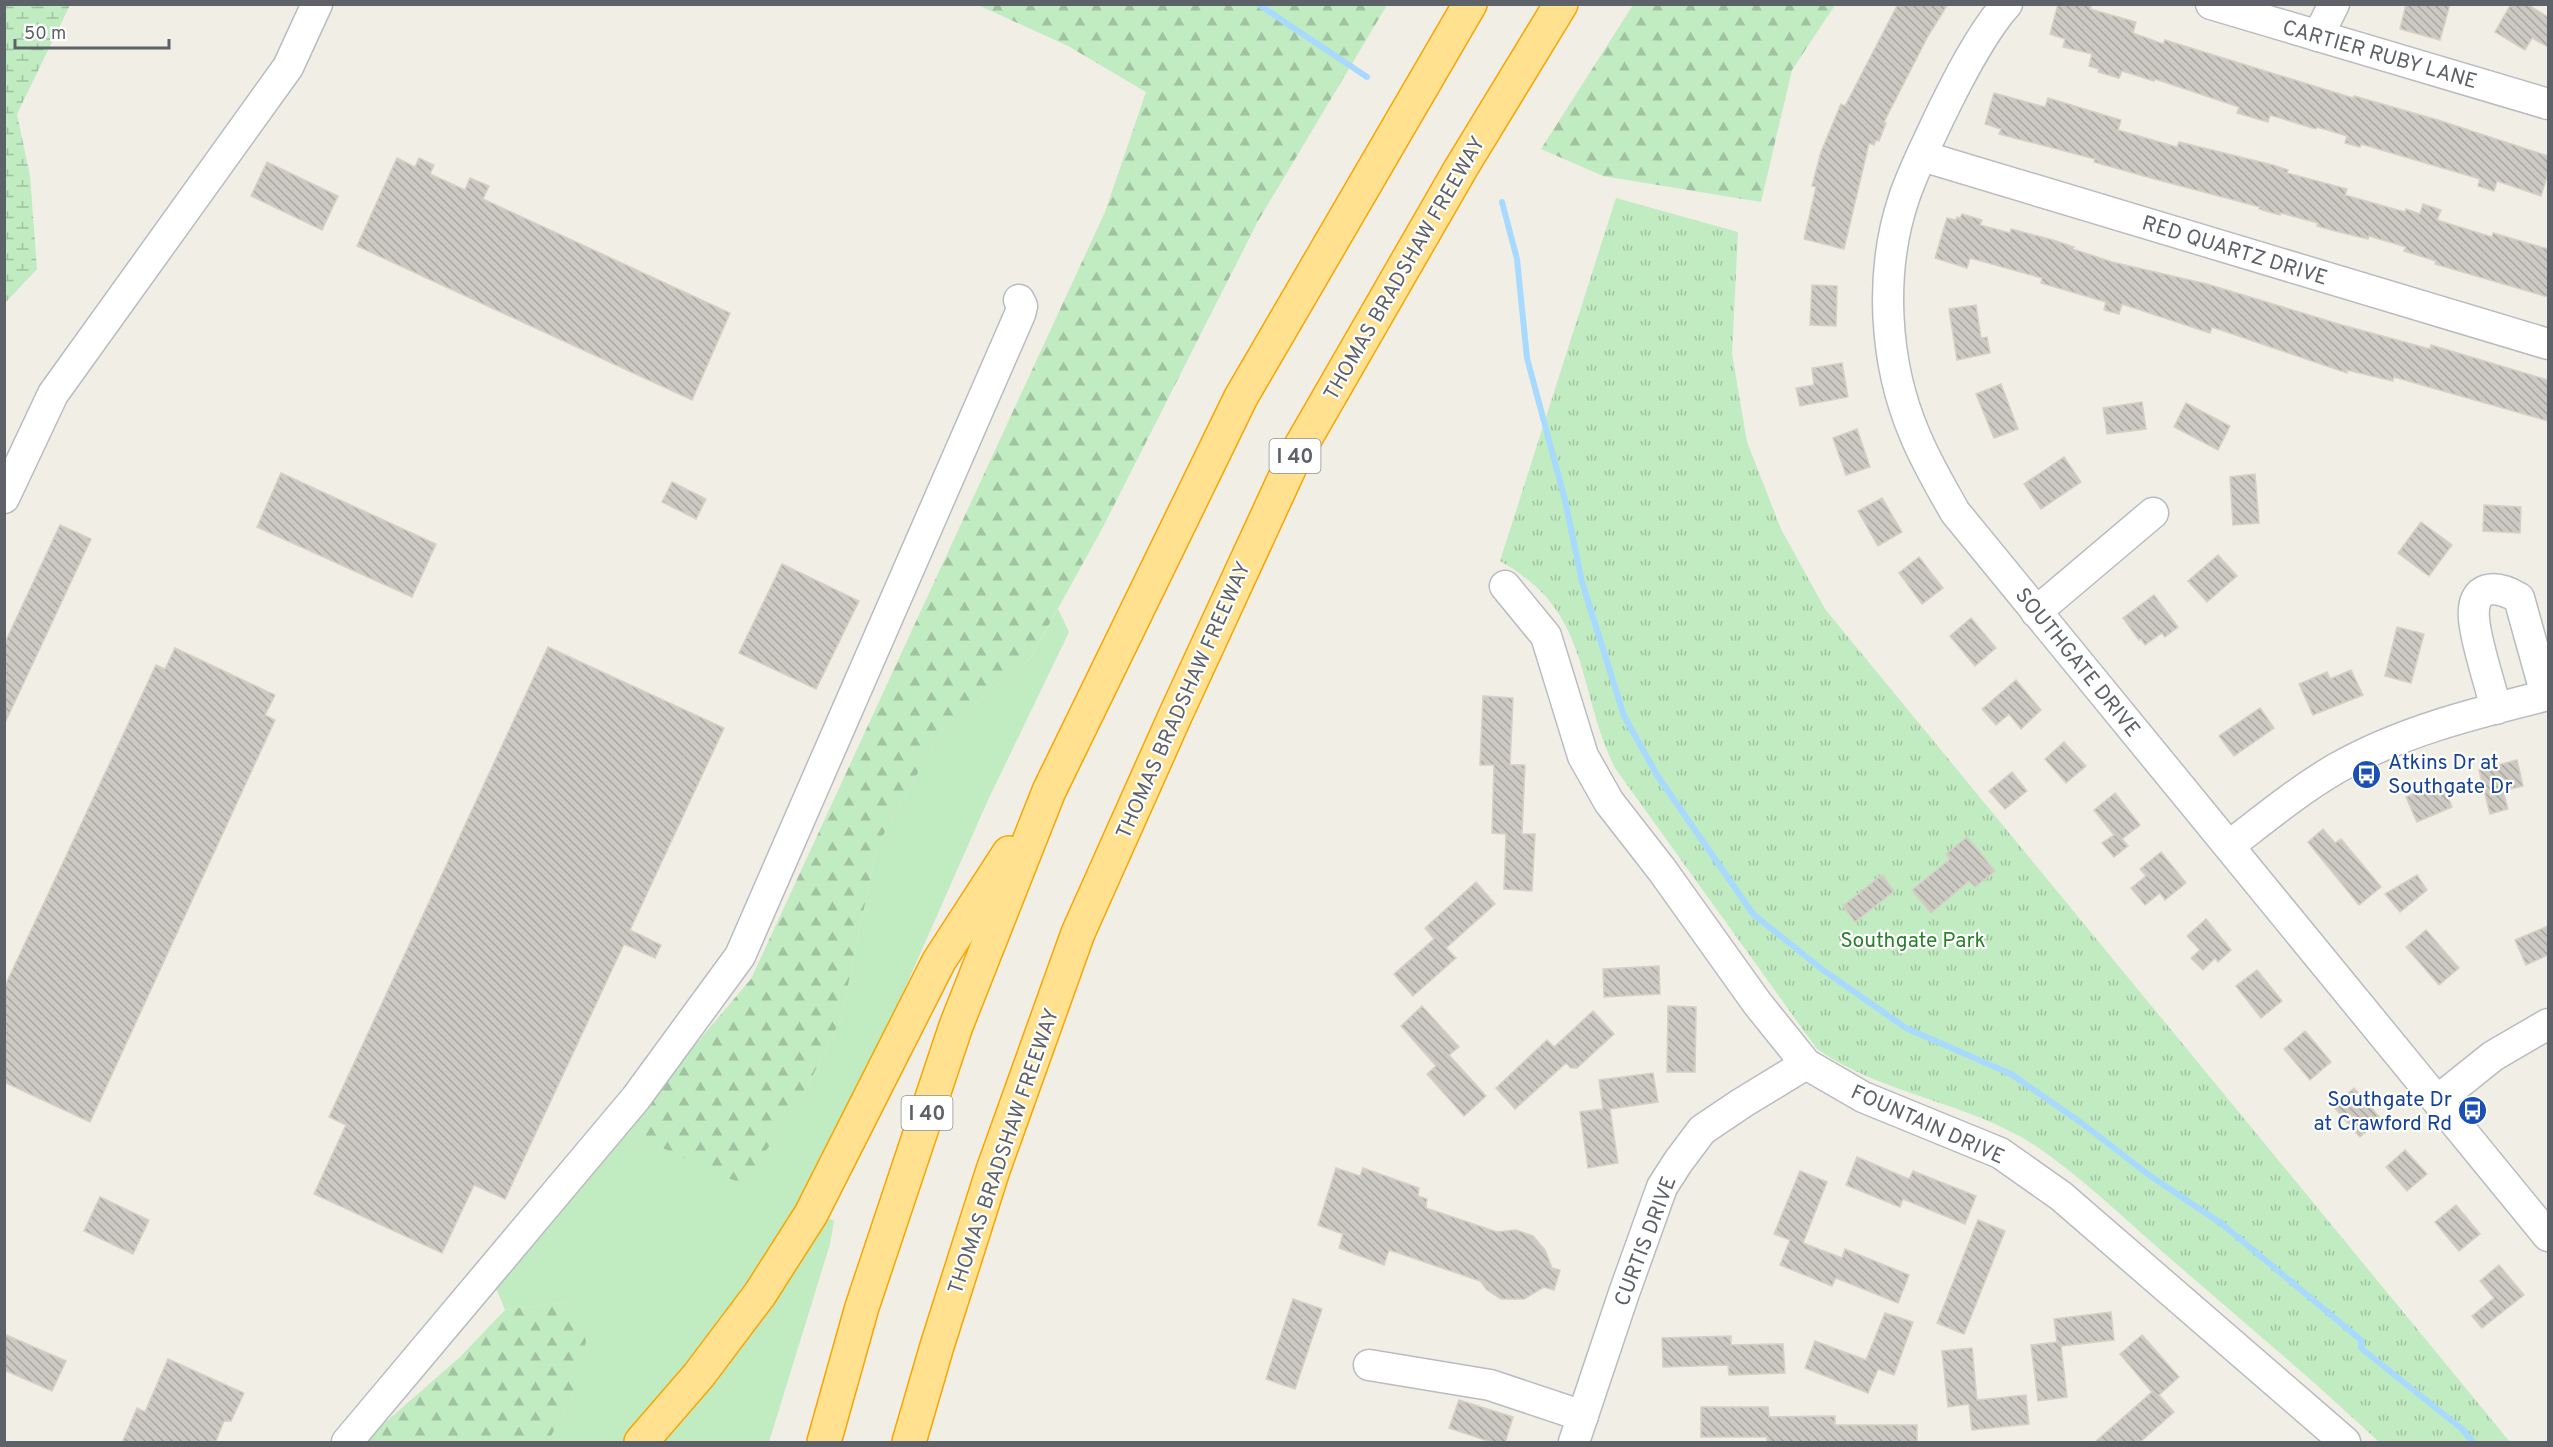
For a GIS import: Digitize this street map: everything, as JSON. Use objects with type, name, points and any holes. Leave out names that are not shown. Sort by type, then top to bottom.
[{"type":"highway","name":"I 40","points":[[824,1443],[862,1307],[956,1026],[1049,791],[1241,397],[1470,4]]},
{"type":"highway","name":"THOMAS BRADSHAW FREEWAY","points":[[909,1443],[993,1170],[1074,944],[1175,716],[1294,458],[1461,168],[1561,4]]},
{"type":"highway","points":[[641,1443],[699,1375],[754,1303],[811,1214],[939,961],[1049,791]]},
{"type":"street","points":[[4,498],[53,393],[288,67],[317,4]]},
{"type":"street","name":"SOUTHGATE DRIVE","points":[[2007,4],[1970,60],[1922,156],[1904,198],[1894,236],[1890,267],[1891,344],[1899,389],[1914,435],[1955,512],[2548,1236]]},
{"type":"street","name":"CARTIER RUBY LANE","points":[[2211,4],[2548,104]]},
{"type":"street","points":[[2318,36],[2334,4]]},
{"type":"street","name":"RED QUARTZ DRIVE","points":[[1922,156],[2548,344]]},
{"type":"street","points":[[347,1443],[636,1098],[740,956],[1020,314],[1022,306],[1019,300]]},
{"type":"street","points":[[2036,612],[2153,513]]},
{"type":"street","name":"FOUNTAIN DRIVE","points":[[1504,586],[1546,636],[1583,756],[1609,802],[1662,870],[1757,1002],[1806,1064],[1863,1097],[2000,1153],[2061,1196],[2345,1443]]},
{"type":"street","points":[[2229,846],[2307,787],[2366,753],[2420,730],[2547,695],[2519,598],[2505,589],[2495,587],[2482,592],[2475,603],[2474,619],[2496,709]]},
{"type":"street","points":[[2438,1100],[2493,1056],[2548,1024]]},
{"type":"street","name":"CURTIS DRIVE","points":[[1579,1429],[1662,1187],[1702,1130],[1806,1064]]},
{"type":"street","points":[[1369,1365],[1490,1385],[1579,1429]]},
{"type":"green space","points":[[5,4],[70,5],[17,114],[30,176],[37,269],[5,303]]},
{"type":"green space","points":[[978,5],[1387,5],[1258,221],[1103,527],[1030,659],[942,730],[877,846],[841,1019],[808,1085],[744,1185],[623,1130],[751,979],[1105,212],[1146,92],[1068,46]]},
{"type":"green space","points":[[1633,5],[1835,5],[1792,70],[1761,202],[1603,176],[1541,149]]},
{"type":"green space","name":"Southgate Park","points":[[1616,198],[1738,232],[1732,354],[1747,442],[1781,529],[1825,609],[2510,1442],[2379,1442],[2105,1201],[2036,1146],[1983,1119],[1870,1077],[1843,1065],[1817,1049],[1615,768],[1602,737],[1577,652],[1566,627],[1551,603],[1530,581],[1500,561]]},
{"type":"green space","points":[[1058,609],[1069,632],[988,800],[871,1065],[800,1206],[725,1321],[624,1442],[548,1442],[575,1390],[573,1301],[505,1310],[495,1285],[623,1130],[744,1184],[808,1085],[841,1019],[877,846],[942,730],[1030,659]]},
{"type":"green space","points":[[826,1217],[834,1221],[830,1244],[769,1442],[658,1442]]},
{"type":"green space","points":[[573,1301],[586,1341],[575,1390],[548,1442],[363,1442],[460,1357],[505,1310]]},
{"type":"building","points":[[1898,4],[1948,4],[1928,36],[1884,122],[1886,123],[1879,141],[1876,140],[1874,145],[1869,143],[1844,249],[1804,239],[1816,187],[1812,186],[1821,152],[1841,104],[1845,106]]},
{"type":"building","points":[[2058,4],[2092,4],[2090,9],[2136,22],[2133,33],[2163,44],[2165,40],[2353,98],[2354,96],[2438,120],[2548,156],[2548,173],[2541,196],[2497,181],[2494,191],[2478,186],[2480,179],[2361,144],[2360,147],[2345,143],[2347,136],[2317,127],[2316,129],[2270,115],[2268,122],[2237,113],[2239,107],[2155,79],[2154,81],[2122,71],[2119,78],[2098,72],[2099,69],[2089,66],[2092,54],[2063,47],[2065,39],[2050,34]]},
{"type":"building","points":[[2406,4],[2450,4],[2440,40],[2400,29]]},
{"type":"building","points":[[2511,4],[2527,4],[2548,17],[2548,47],[2532,38],[2525,50],[2495,32]]},
{"type":"building","points":[[1994,93],[2045,107],[2048,98],[2121,120],[2118,130],[2177,147],[2179,142],[2273,165],[2288,170],[2287,173],[2347,189],[2345,195],[2405,212],[2406,209],[2420,214],[2423,204],[2441,210],[2437,220],[2492,237],[2493,233],[2548,249],[2548,297],[2435,264],[2436,261],[2404,251],[2406,247],[2369,236],[2368,239],[2335,231],[2317,226],[2318,223],[2281,213],[2280,215],[2259,209],[2260,207],[2094,162],[2095,159],[1999,134],[2001,129],[1985,124]]},
{"type":"building","points":[[397,158],[415,167],[419,158],[434,165],[430,174],[465,190],[470,178],[489,186],[483,199],[730,313],[692,400],[357,246]]},
{"type":"building","points":[[267,162],[338,196],[322,230],[251,196]]},
{"type":"building","points":[[1962,214],[1982,220],[1980,225],[2010,233],[2011,229],[2053,240],[2112,262],[2207,284],[2342,325],[2430,349],[2431,345],[2548,380],[2548,421],[2394,377],[2393,381],[2347,370],[2347,373],[2212,327],[2210,333],[2122,304],[2119,314],[2104,310],[2106,302],[2041,283],[2042,278],[1970,258],[1967,268],[1935,258],[1947,218],[1956,220]]},
{"type":"building","points":[[1812,285],[1837,286],[1836,326],[1810,325]]},
{"type":"building","points":[[1976,305],[1981,338],[1987,337],[1990,353],[1957,360],[1949,309]]},
{"type":"building","points":[[1842,363],[1848,397],[1800,406],[1796,388],[1814,385],[1812,368]]},
{"type":"building","points":[[2001,384],[2018,429],[1994,438],[1976,394]]},
{"type":"building","points":[[2142,402],[2146,429],[2107,434],[2103,408]]},
{"type":"building","points":[[2186,403],[2230,426],[2218,450],[2174,427]]},
{"type":"building","points":[[1857,429],[1870,467],[1846,475],[1833,438]]},
{"type":"building","points":[[2064,457],[2081,482],[2041,509],[2024,484]]},
{"type":"building","points":[[281,473],[436,544],[412,597],[257,527]]},
{"type":"building","points":[[2255,474],[2259,523],[2233,525],[2230,477]]},
{"type":"building","points":[[672,482],[706,499],[696,519],[662,502]]},
{"type":"building","points":[[1882,498],[1902,532],[1878,546],[1858,511]]},
{"type":"building","points":[[2484,505],[2521,507],[2520,533],[2483,531]]},
{"type":"building","points":[[2421,522],[2452,545],[2429,576],[2398,553]]},
{"type":"building","points":[[60,525],[91,539],[4,725],[4,645]]},
{"type":"building","points":[[2218,555],[2237,576],[2207,602],[2188,581]]},
{"type":"building","points":[[1919,557],[1943,588],[1922,604],[1899,573]]},
{"type":"building","points":[[782,564],[859,601],[816,689],[739,653]]},
{"type":"building","points":[[2154,595],[2178,627],[2165,637],[2162,633],[2145,645],[2123,618]]},
{"type":"building","points":[[1971,618],[1996,648],[1975,666],[1950,636]]},
{"type":"building","points":[[2397,627],[2424,634],[2411,683],[2385,676]]},
{"type":"building","points":[[548,647],[724,728],[630,930],[661,945],[655,958],[624,944],[505,1199],[474,1185],[442,1253],[314,1194],[346,1125],[329,1117]]},
{"type":"building","points":[[175,648],[275,695],[265,715],[275,720],[90,1122],[4,1082],[4,988],[156,665],[165,669]]},
{"type":"building","points":[[2351,670],[2363,695],[2313,715],[2299,684],[2327,672],[2330,679]]},
{"type":"building","points":[[2016,680],[2041,710],[2021,729],[2009,714],[1996,725],[1982,709]]},
{"type":"building","points":[[1483,696],[1513,698],[1510,765],[1525,765],[1522,834],[1535,834],[1532,891],[1504,889],[1506,834],[1492,833],[1494,765],[1480,765]]},
{"type":"building","points":[[2260,708],[2274,728],[2234,756],[2219,736]]},
{"type":"building","points":[[2064,742],[2086,766],[2066,783],[2045,759]]},
{"type":"building","points":[[2517,760],[2523,786],[2503,791],[2508,809],[2490,814],[2479,770]]},
{"type":"building","points":[[2012,772],[2027,791],[2005,809],[1989,791]]},
{"type":"building","points":[[2441,781],[2452,807],[2417,822],[2406,797]]},
{"type":"building","points":[[2115,793],[2140,825],[2122,839],[2128,846],[2114,857],[2102,843],[2114,835],[2094,810]]},
{"type":"building","points":[[2323,829],[2335,843],[2341,839],[2381,887],[2359,905],[2308,842]]},
{"type":"building","points":[[1967,837],[1995,871],[1975,887],[1969,881],[1931,913],[1912,890],[1950,859],[1946,854]]},
{"type":"building","points":[[2161,852],[2186,883],[2165,900],[2160,893],[2145,905],[2131,888],[2146,876],[2140,869]]},
{"type":"building","points":[[1882,875],[1894,891],[1855,922],[1843,906]]},
{"type":"building","points":[[2417,875],[2427,890],[2400,912],[2385,894]]},
{"type":"building","points":[[1476,882],[1495,904],[1446,948],[1456,958],[1413,996],[1394,974],[1434,939],[1425,928]]},
{"type":"building","points":[[2206,919],[2231,950],[2218,962],[2215,958],[2203,970],[2191,958],[2200,950],[2187,936]]},
{"type":"building","points":[[2548,926],[2548,955],[2526,965],[2515,940]]},
{"type":"building","points":[[2426,930],[2459,968],[2439,985],[2406,947]]},
{"type":"building","points":[[1659,966],[1660,994],[1604,997],[1603,969]]},
{"type":"building","points":[[2257,970],[2282,1001],[2261,1018],[2236,986]]},
{"type":"building","points":[[1422,1006],[1459,1047],[1449,1055],[1486,1096],[1464,1116],[1427,1074],[1436,1066],[1401,1026]]},
{"type":"building","points":[[1668,1006],[1696,1007],[1695,1072],[1667,1072]]},
{"type":"building","points":[[1593,1011],[1614,1034],[1577,1068],[1571,1068],[1566,1063],[1515,1109],[1496,1088],[1547,1040],[1554,1047]]},
{"type":"building","points":[[2305,1031],[2331,1062],[2310,1080],[2284,1049]]},
{"type":"building","points":[[1653,1073],[1658,1102],[1610,1109],[1618,1163],[1588,1168],[1580,1112],[1603,1109],[1599,1080]]},
{"type":"building","points":[[2354,1088],[2381,1119],[2360,1137],[2333,1106]]},
{"type":"building","points":[[2405,1150],[2427,1174],[2407,1191],[2386,1167]]},
{"type":"building","points":[[1857,1157],[1909,1179],[1913,1171],[1976,1196],[1965,1224],[1903,1199],[1900,1207],[1846,1185]]},
{"type":"building","points":[[1336,1168],[1360,1176],[1363,1168],[1419,1188],[1418,1196],[1427,1199],[1426,1208],[1497,1232],[1516,1230],[1533,1236],[1545,1250],[1552,1268],[1560,1270],[1554,1290],[1544,1287],[1524,1299],[1501,1299],[1487,1290],[1480,1281],[1389,1250],[1384,1265],[1339,1248],[1343,1234],[1318,1225]]},
{"type":"building","points":[[1800,1171],[1827,1182],[1803,1243],[1842,1258],[1845,1249],[1909,1275],[1898,1303],[1836,1278],[1832,1286],[1780,1265],[1790,1240],[1774,1234]]},
{"type":"building","points":[[100,1197],[149,1220],[133,1254],[84,1231]]},
{"type":"building","points":[[2456,1205],[2480,1234],[2459,1251],[2435,1222]]},
{"type":"building","points":[[1978,1220],[2005,1231],[1964,1334],[1937,1323]]},
{"type":"building","points":[[2499,1265],[2524,1295],[2482,1328],[2472,1316],[2494,1298],[2480,1281]]},
{"type":"building","points":[[1293,1299],[1322,1309],[1295,1389],[1266,1379]]},
{"type":"building","points":[[2111,1312],[2114,1340],[2061,1346],[2067,1397],[2038,1401],[2031,1345],[2057,1342],[2054,1319]]},
{"type":"building","points":[[1885,1313],[1913,1322],[1894,1375],[1878,1369],[1868,1393],[1805,1368],[1815,1341],[1866,1360]]},
{"type":"building","points":[[4,1334],[66,1361],[52,1391],[4,1370]]},
{"type":"building","points":[[2142,1335],[2179,1377],[2159,1395],[2174,1412],[2139,1443],[2094,1443],[2152,1392],[2120,1354]]},
{"type":"building","points":[[1731,1336],[1731,1345],[1783,1344],[1785,1373],[1729,1375],[1728,1365],[1663,1367],[1662,1338]]},
{"type":"building","points":[[1972,1348],[1977,1400],[2026,1395],[2029,1424],[1972,1430],[1969,1404],[1948,1407],[1942,1351]]},
{"type":"building","points":[[168,1359],[244,1393],[231,1421],[224,1421],[215,1443],[122,1443],[137,1408],[145,1412]]},
{"type":"building","points":[[1459,1400],[1513,1417],[1505,1443],[1494,1443],[1449,1428]]},
{"type":"building","points":[[1701,1407],[1768,1407],[1769,1417],[1835,1416],[1835,1425],[1917,1425],[1917,1443],[1767,1443],[1767,1437],[1701,1437]]},
{"type":"waterway","points":[[1258,4],[1367,77]]},
{"type":"waterway","points":[[1502,202],[1517,259],[1527,358],[1565,500],[1582,582],[1624,716],[1657,775],[1753,914],[1823,970],[1906,1028],[2011,1074],[2083,1124],[2149,1175],[2222,1224],[2361,1340],[2361,1348],[2462,1429],[2473,1442]]},
{"type":"place","name":"Atkins Dr at Southgate Dr","points":[[2367,774]]},
{"type":"place","name":"Southgate Dr at Crawford Rd","points":[[2473,1111]]}]
